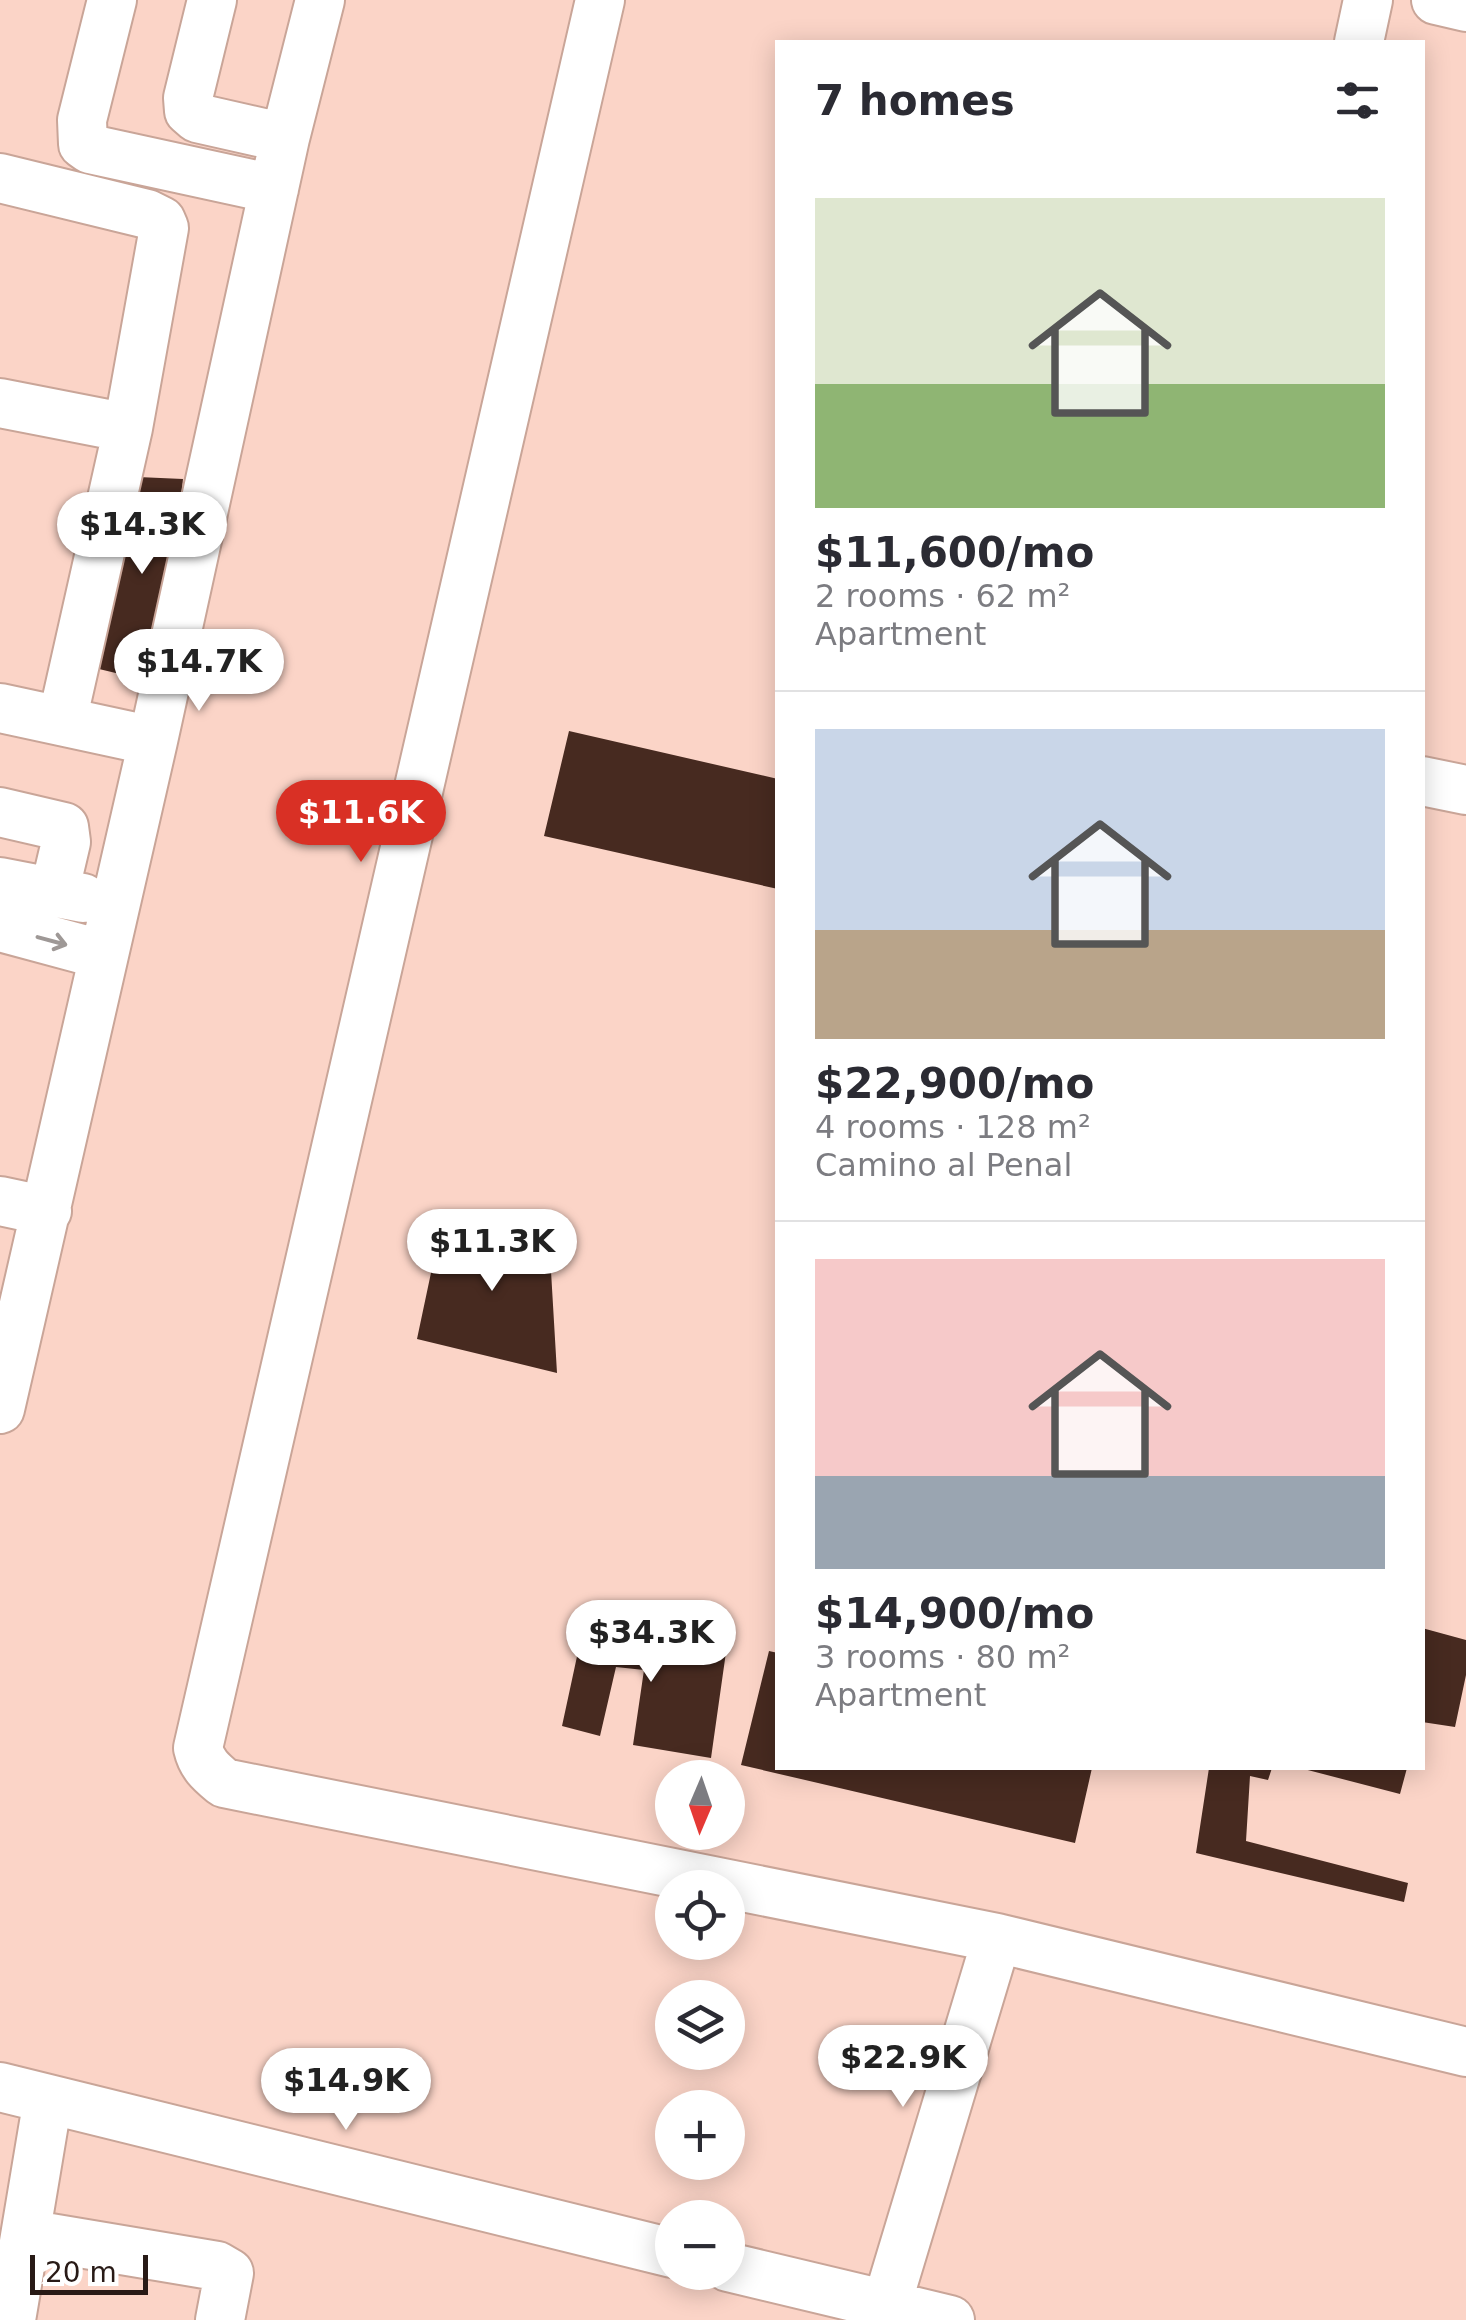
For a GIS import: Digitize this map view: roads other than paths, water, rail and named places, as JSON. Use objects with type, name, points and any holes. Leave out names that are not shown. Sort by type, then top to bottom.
[{"type":"street","points":[[112,0],[82,120],[83,144],[274,189]]},
{"type":"street","points":[[212,0],[188,98],[189,111],[197,118],[285,138]]},
{"type":"street","points":[[0,1409],[153,742],[285,138],[320,0]]},
{"type":"street","points":[[600,0],[198,1748],[205,1768],[224,1783],[997,1938],[1466,2052]]},
{"type":"street","points":[[1359,40],[1368,0]]},
{"type":"street","points":[[1436,0],[1466,7]]},
{"type":"street","points":[[0,178],[148,214],[161,220],[164,235],[128,428],[62,722]]},
{"type":"street","points":[[0,403],[128,428]]},
{"type":"street","points":[[0,708],[153,742]]},
{"type":"street","points":[[1425,782],[1466,790]]},
{"type":"street","points":[[0,812],[64,827],[66,842],[54,893]]},
{"type":"street","points":[[0,882],[116,904]]},
{"type":"street","points":[[0,927],[104,956]]},
{"type":"street","points":[[0,1201],[46,1212]]},
{"type":"street","points":[[883,2313],[997,1938]]},
{"type":"street","points":[[0,2087],[655,2249]]},
{"type":"street","points":[[11,2320],[48,2099]]},
{"type":"street","points":[[26,2234],[216,2266],[229,2273],[230,2282],[220,2320]]},
{"type":"street","points":[[745,2275],[799,2302],[950,2320]]}]
